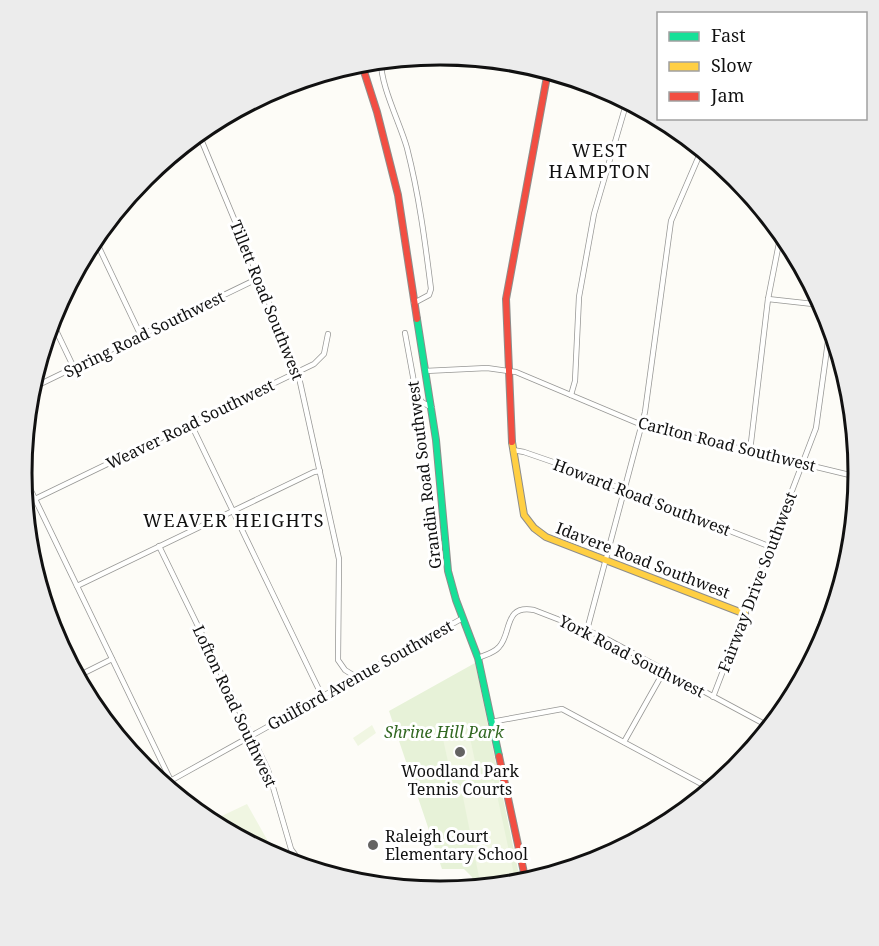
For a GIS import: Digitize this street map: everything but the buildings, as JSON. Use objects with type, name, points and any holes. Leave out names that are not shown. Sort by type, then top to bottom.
[{"type":"street","points":[[382,69],[413,173],[425,242],[430,292],[414,303]]},
{"type":"street","name":"Grandin Road Southwest","points":[[364,72],[398,195],[432,408],[448,571],[478,658],[524,872]]},
{"type":"street","name":"Idavere Road Southwest","points":[[546,79],[507,288],[512,450],[524,515],[541,534],[745,614]]},
{"type":"street","points":[[571,395],[575,381],[579,297],[594,214],[625,109]]},
{"type":"street","name":"Tillett Road Southwest","points":[[202,142],[298,372],[339,559],[338,660],[345,670],[356,677]]},
{"type":"street","points":[[587,630],[648,398],[671,221],[698,157]]},
{"type":"street","points":[[750,451],[768,299],[779,245]]},
{"type":"street","points":[[99,247],[141,336]]},
{"type":"street","name":"Spring Road Southwest","points":[[41,384],[259,278]]},
{"type":"street","points":[[768,299],[810,304]]},
{"type":"street","points":[[57,332],[74,368]]},
{"type":"street","points":[[405,333],[416,393],[422,402],[432,408]]},
{"type":"street","name":"Weaver Road Southwest","points":[[34,499],[298,372],[322,358],[328,334]]},
{"type":"street","name":"Fairway Drive Southwest","points":[[713,697],[804,463],[818,421],[827,347]]},
{"type":"street","name":"Carlton Road Southwest","points":[[425,371],[487,368],[509,370],[529,376],[642,425],[848,474]]},
{"type":"street","points":[[191,424],[322,696]]},
{"type":"street","name":"Howard Road Southwest","points":[[512,450],[524,452],[771,547]]},
{"type":"street","points":[[77,586],[320,471]]},
{"type":"street","points":[[32,495],[171,781]]},
{"type":"street","name":"Lofton Road Southwest","points":[[159,546],[270,774],[291,849],[295,854]]},
{"type":"street","name":"York Road Southwest","points":[[478,658],[500,647],[510,621],[516,613],[524,609],[547,613],[587,630],[762,723]]},
{"type":"street","name":"Guilford Avenue Southwest","points":[[171,781],[463,618]]},
{"type":"street","points":[[84,673],[112,659]]},
{"type":"street","points":[[624,742],[664,671]]},
{"type":"street","points":[[491,722],[559,708],[703,785]]},
{"type":"green space","name":"Shrine Hill Park","points":[[475,663],[519,873],[473,880],[464,869],[442,869],[389,711]]},
{"type":"green space","points":[[372,725],[376,733],[358,746],[353,738]]},
{"type":"green space","name":"Woodland Park Tennis Courts","points":[[469,733],[476,766],[450,771],[443,739]]},
{"type":"green space","points":[[494,781],[514,874],[479,879],[461,787]]},
{"type":"green space","points":[[247,804],[269,844],[235,826],[220,817]]},
{"type":"traffic: fast","points":[[417,319],[436,440],[448,571],[456,600],[478,658],[499,756]]},
{"type":"traffic: slow","points":[[512,442],[524,515],[534,528],[546,537],[745,614]]},
{"type":"traffic: jam","points":[[364,72],[398,195],[417,319]]},
{"type":"traffic: jam","points":[[512,442],[506,299],[546,79]]},
{"type":"traffic: jam","points":[[499,756],[524,872]]},
{"type":"place","name":"Woodland Park Tennis Courts","points":[[460,752]]},
{"type":"place","name":"Raleigh Court Elementary School","points":[[373,845]]},
{"type":"district","name":"WEST HAMPTON","points":[[600,160]]},
{"type":"district","name":"WEAVER HEIGHTS","points":[[234,520]]}]
